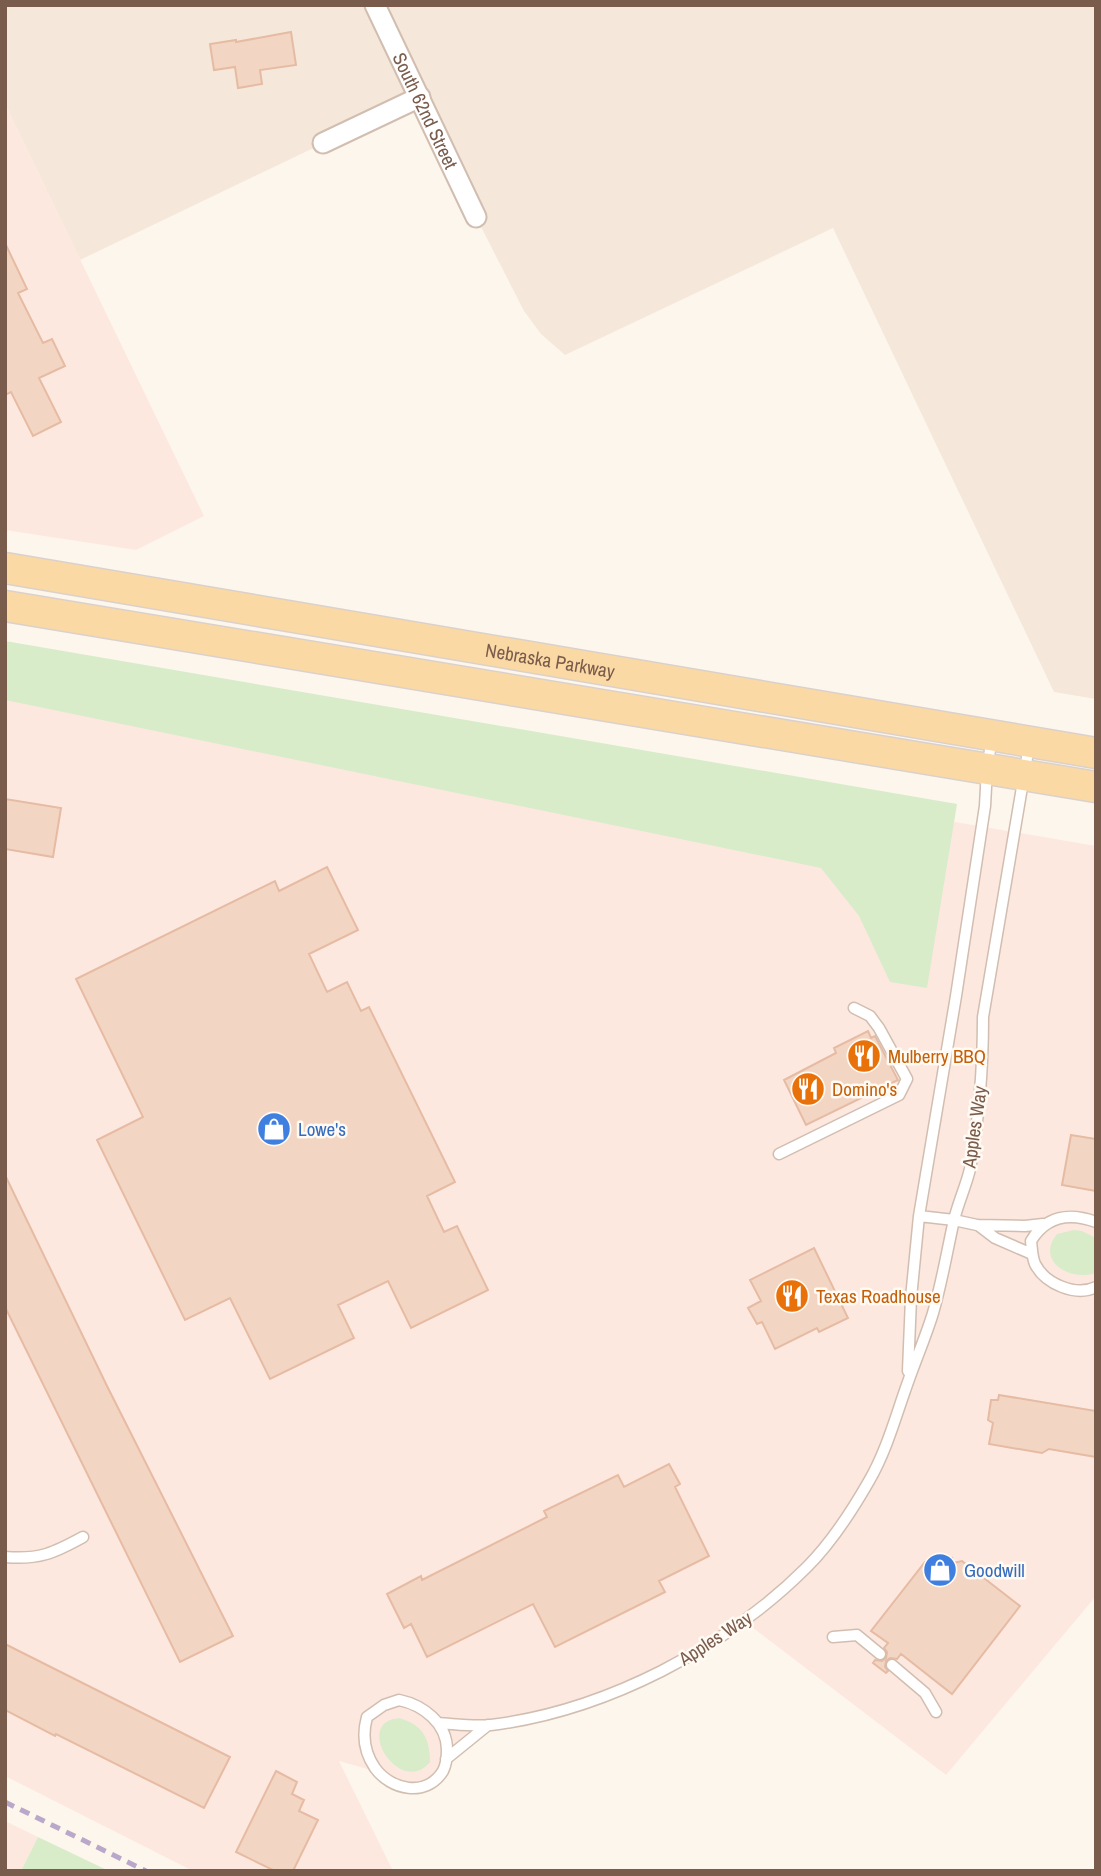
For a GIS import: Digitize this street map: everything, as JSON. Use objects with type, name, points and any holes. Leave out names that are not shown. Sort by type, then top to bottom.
[{"type":"main road","name":"Nebraska Parkway","points":[[5,568],[1096,753]]},
{"type":"main road","name":"Nebraska Parkway","points":[[5,606],[1096,787]]},
{"type":"street","name":"South 62nd Street","points":[[375,5],[476,217]]},
{"type":"street","points":[[323,143],[420,97]]},
{"type":"lane","name":"Apples Way","points":[[908,1382],[911,1298],[919,1216],[985,806],[992,736]]},
{"type":"lane","name":"Apples Way","points":[[438,1723],[488,1725],[582,1704],[661,1671],[696,1653],[729,1632],[780,1592],[810,1564],[870,1480],[933,1313],[954,1220],[969,1173],[982,1076],[983,1017],[1030,742]]},
{"type":"lane","points":[[779,1154],[899,1095],[906,1079],[879,1028],[870,1016],[854,1008]]},
{"type":"lane","points":[[919,1216],[977,1225],[1025,1226],[1044,1224],[1068,1216],[1096,1222]]},
{"type":"lane","points":[[1044,1224],[1031,1241],[1032,1254],[1040,1272],[1065,1288],[1078,1291],[1096,1287]]},
{"type":"lane","points":[[977,1225],[995,1238],[1032,1254]]},
{"type":"lane","points":[[5,1557],[24,1559],[46,1555],[83,1537]]},
{"type":"lane","points":[[833,1637],[857,1635],[880,1654]]},
{"type":"lane","points":[[892,1665],[925,1693],[936,1712]]},
{"type":"lane","points":[[399,1700],[413,1703],[438,1723],[447,1745],[446,1759],[443,1770],[425,1787],[407,1788],[386,1779],[366,1751],[364,1731],[367,1717],[384,1705],[399,1700]]},
{"type":"lane","name":"Apples Way","points":[[446,1759],[488,1725]]},
{"type":"shaded area","points":[[5,5],[1096,5],[1096,699],[1054,692],[833,228],[565,355],[541,334],[524,311],[420,97],[80,260],[5,104]]},
{"type":"shaded area","points":[[5,104],[204,516],[136,550],[5,530]]},
{"type":"shaded area","points":[[5,676],[229,698],[1096,846],[1096,1596],[946,1775],[744,1621],[617,1690],[488,1725],[447,1759],[443,1770],[416,1789],[378,1772],[339,1761],[393,1871],[193,1871],[5,1776]]},
{"type":"shaded area","points":[[5,1821],[38,1837],[21,1871],[5,1871]]},
{"type":"green space","points":[[5,641],[957,804],[927,988],[890,982],[859,916],[821,868],[5,700]]},
{"type":"green space","points":[[1074,1230],[1096,1238],[1096,1273],[1086,1275],[1066,1272],[1053,1261],[1051,1244],[1057,1234]]},
{"type":"green space","points":[[399,1718],[414,1724],[427,1739],[430,1762],[420,1770],[410,1772],[400,1769],[385,1753],[380,1743],[379,1734],[383,1725]]},
{"type":"green space","points":[[38,1837],[109,1871],[21,1871]]},
{"type":"building","points":[[291,32],[296,65],[260,70],[262,84],[238,88],[235,67],[214,70],[210,44]]},
{"type":"building","points":[[5,243],[27,289],[18,293],[43,343],[52,339],[65,366],[39,378],[61,422],[33,436],[11,392],[5,395]]},
{"type":"building","points":[[5,799],[61,808],[53,857],[5,849]]},
{"type":"building","name":"Lowe's","points":[[327,867],[358,930],[309,954],[327,992],[347,982],[361,1011],[369,1007],[455,1182],[427,1196],[444,1232],[457,1226],[488,1290],[411,1328],[388,1281],[338,1305],[354,1338],[270,1379],[230,1298],[185,1320],[97,1140],[143,1117],[76,979],[275,881],[279,891]]},
{"type":"building","points":[[868,1031],[871,1038],[875,1036],[898,1080],[806,1125],[784,1080],[836,1053],[834,1048]]},
{"type":"building","points":[[1071,1135],[1096,1139],[1096,1191],[1062,1185]]},
{"type":"building","points":[[5,1175],[107,1386],[233,1636],[180,1662],[5,1307]]},
{"type":"building","points":[[814,1248],[848,1318],[819,1332],[817,1328],[775,1349],[762,1322],[757,1324],[748,1308],[761,1301],[750,1280]]},
{"type":"building","points":[[999,1395],[1096,1411],[1096,1457],[1049,1449],[1042,1453],[989,1444],[993,1423],[988,1420],[991,1400],[998,1400]]},
{"type":"building","points":[[669,1464],[680,1484],[675,1487],[709,1556],[659,1581],[665,1592],[555,1647],[533,1604],[427,1657],[411,1624],[404,1628],[387,1594],[421,1576],[422,1580],[547,1517],[544,1511],[618,1475],[624,1487]]},
{"type":"building","points":[[952,1558],[953,1563],[962,1561],[1020,1606],[952,1694],[901,1654],[897,1659],[890,1658],[886,1661],[886,1673],[873,1663],[886,1658],[887,1652],[884,1648],[888,1643],[871,1631],[925,1562]]},
{"type":"building","points":[[5,1644],[230,1757],[204,1808],[5,1710]]},
{"type":"building","points":[[276,1771],[297,1782],[292,1794],[304,1800],[299,1811],[318,1820],[293,1871],[275,1871],[236,1852]]},
{"type":"railway","points":[[5,1802],[146,1871]]},
{"type":"place","name":"Mulberry BBQ","points":[[864,1056]]},
{"type":"place","name":"Domino's","points":[[808,1089]]},
{"type":"place","name":"Lowe's","points":[[274,1129]]},
{"type":"place","name":"Texas Roadhouse","points":[[792,1296]]},
{"type":"place","name":"Goodwill","points":[[940,1570]]}]
